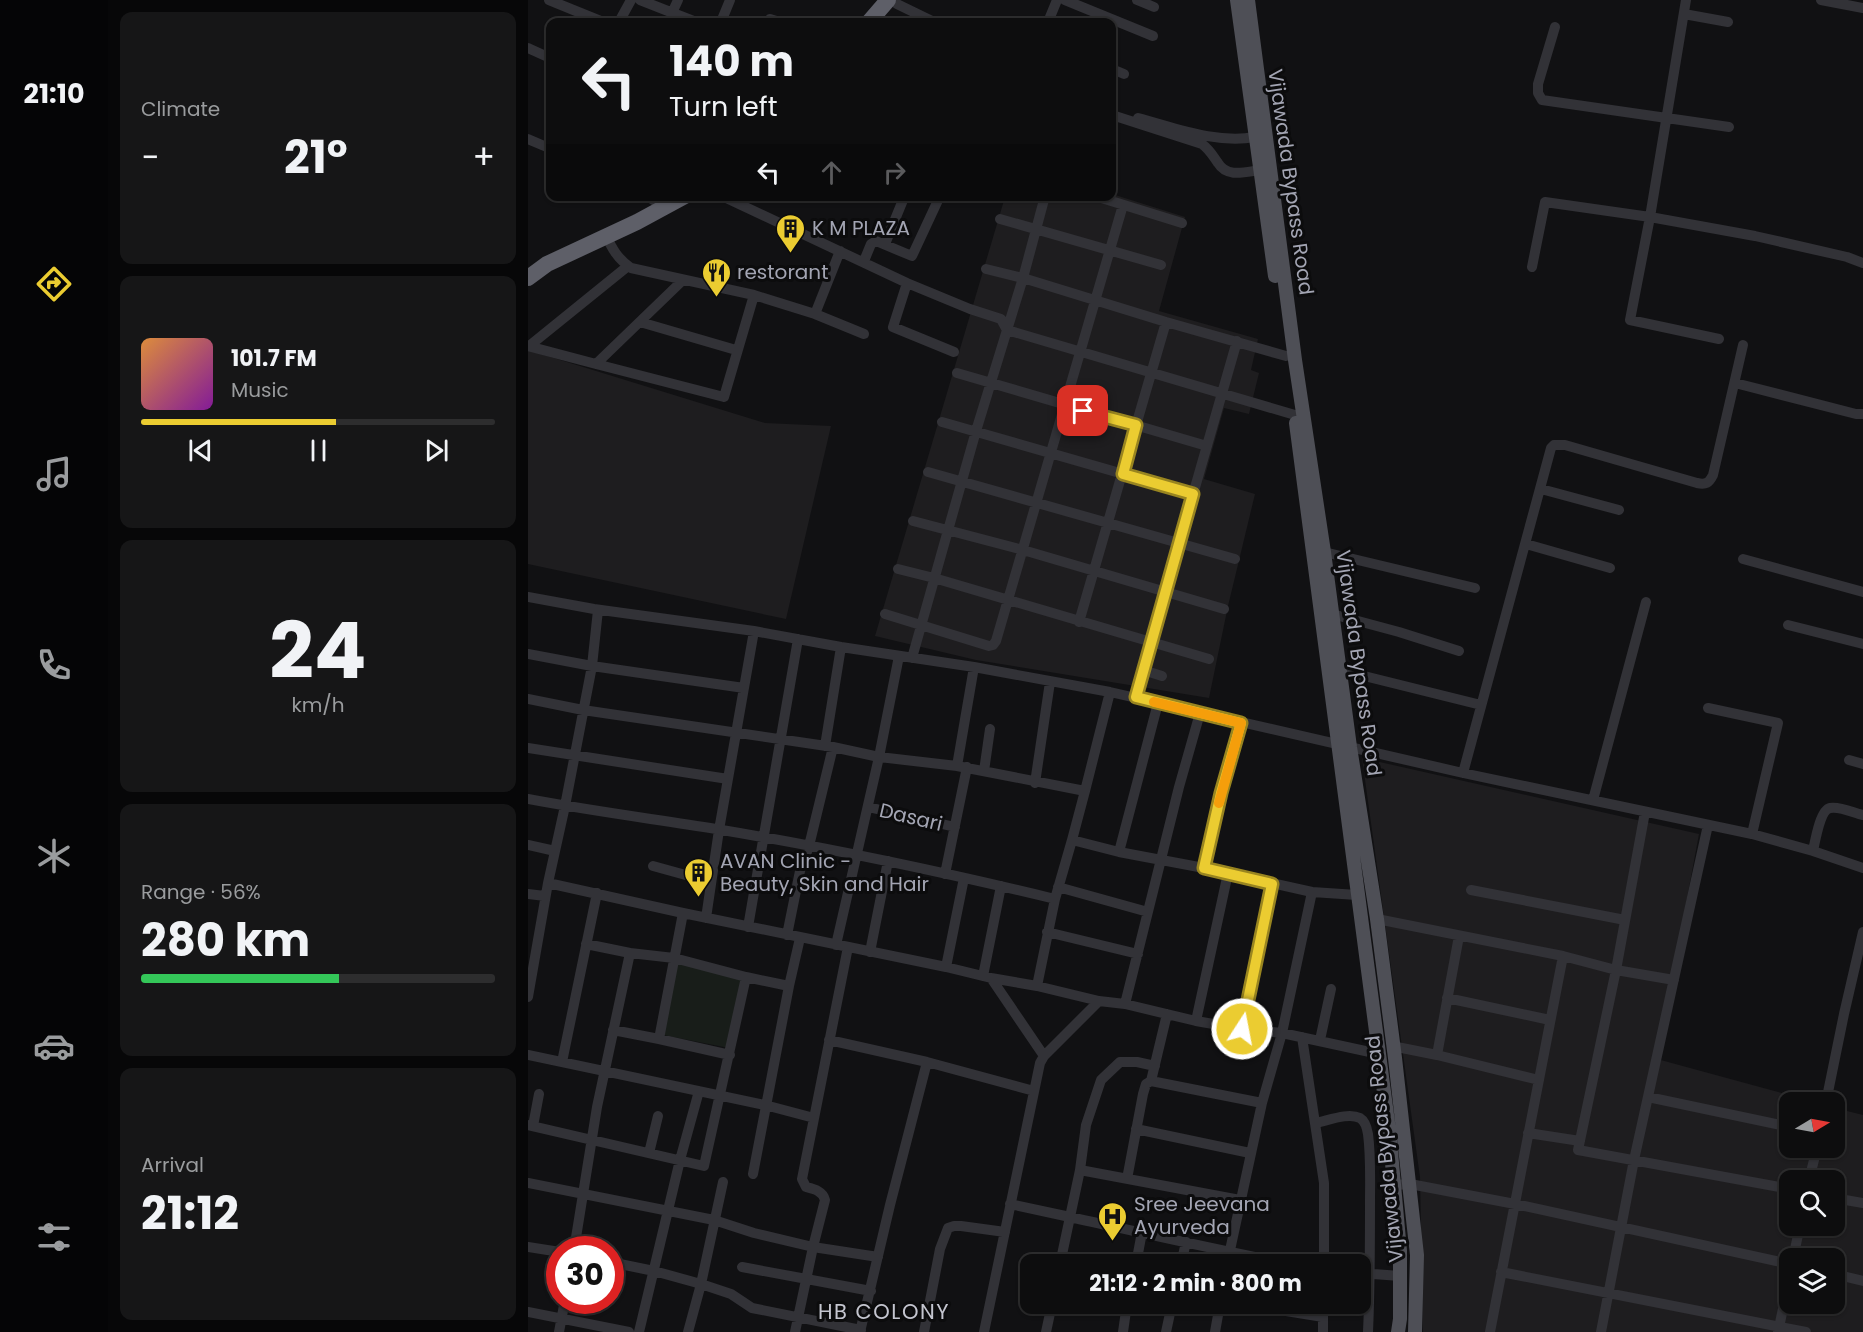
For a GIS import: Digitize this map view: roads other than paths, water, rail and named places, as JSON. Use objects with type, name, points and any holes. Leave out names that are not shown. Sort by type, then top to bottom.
[{"type":"highway","points":[[874,18],[895,1]]},
{"type":"highway","points":[[884,18],[895,1]]},
{"type":"highway","points":[[528,266],[560,246],[649,201]]},
{"type":"highway","points":[[528,278],[547,264],[637,222],[676,201]]},
{"type":"main road","name":"Vijawada Bypass Road","points":[[1237,0],[1286,356],[1324,552],[1340,670],[1357,895],[1389,1130],[1400,1251],[1398,1332]]},
{"type":"main road","name":"Vijawada Bypass Road","points":[[1248,0],[1299,415],[1344,746],[1377,919],[1417,1255],[1415,1332]]},
{"type":"street","points":[[549,0],[593,18]]},
{"type":"street","points":[[621,18],[632,0]]},
{"type":"street","points":[[640,0],[685,18]]},
{"type":"street","points":[[672,13],[678,0]]},
{"type":"street","points":[[723,18],[730,0]]},
{"type":"street","points":[[1050,18],[1057,0]]},
{"type":"street","points":[[1065,0],[1109,18]]},
{"type":"street","points":[[1137,0],[1154,7]]},
{"type":"street","points":[[1686,0],[1650,217],[1630,320],[1719,339]]},
{"type":"street","points":[[1821,0],[1863,8]]},
{"type":"street","points":[[895,1],[927,18]]},
{"type":"street","points":[[1684,14],[1728,22]]},
{"type":"street","points":[[1116,21],[1153,36]]},
{"type":"street","points":[[1555,27],[1538,84],[1538,93],[1542,100],[1729,127]]},
{"type":"street","points":[[528,48],[546,56]]},
{"type":"street","points":[[1116,71],[1124,74]]},
{"type":"street","points":[[1129,115],[1212,138],[1256,137]]},
{"type":"street","points":[[1116,116],[1202,144],[1209,149],[1222,170],[1234,173],[1260,170]]},
{"type":"street","points":[[528,139],[546,147]]},
{"type":"street","points":[[733,201],[908,283],[1001,320],[1007,330],[1299,415]]},
{"type":"street","points":[[885,244],[903,201]]},
{"type":"street","points":[[864,261],[873,242],[879,241],[912,256],[938,201]]},
{"type":"street","points":[[912,658],[1044,201]]},
{"type":"street","points":[[1111,201],[1182,223]]},
{"type":"street","points":[[1532,267],[1545,202],[1650,217],[1755,236],[1847,257],[1863,263]]},
{"type":"street","points":[[885,614],[989,646],[996,641],[1123,205]]},
{"type":"street","points":[[1000,219],[1161,266]]},
{"type":"street","points":[[606,235],[612,249],[628,266],[754,295],[815,314],[864,334]]},
{"type":"street","points":[[815,314],[840,251]]},
{"type":"street","points":[[529,346],[628,266]]},
{"type":"street","points":[[986,269],[1286,356]]},
{"type":"street","points":[[596,364],[683,280]]},
{"type":"street","points":[[908,283],[893,327],[954,352]]},
{"type":"street","points":[[529,346],[724,397],[754,295]]},
{"type":"street","points":[[640,322],[736,350]]},
{"type":"street","points":[[1079,622],[1166,322]]},
{"type":"street","points":[[1136,697],[1237,341]]},
{"type":"street","points":[[1463,773],[1551,448],[1559,444],[1707,484],[1713,475],[1743,345]]},
{"type":"street","points":[[957,373],[1207,446]]},
{"type":"street","points":[[1735,383],[1863,414]]},
{"type":"street","points":[[942,422],[1193,494]]},
{"type":"street","points":[[928,472],[1235,560]]},
{"type":"street","points":[[1541,489],[1619,510]]},
{"type":"street","points":[[913,521],[1023,550],[1224,609]]},
{"type":"street","points":[[1526,544],[1610,568]]},
{"type":"street","points":[[1324,552],[1475,588]]},
{"type":"street","points":[[1743,559],[1863,592]]},
{"type":"street","points":[[898,570],[934,578],[1209,659]]},
{"type":"street","points":[[528,597],[598,610],[754,631],[974,667],[1136,697],[1463,773],[1752,834],[1863,868]]},
{"type":"street","points":[[1593,800],[1646,602]]},
{"type":"street","points":[[528,995],[532,947],[565,806],[592,666],[598,610]]},
{"type":"street","points":[[1332,615],[1399,632],[1459,651]]},
{"type":"street","points":[[1788,625],[1863,642]]},
{"type":"street","points":[[706,918],[754,631]]},
{"type":"street","points":[[748,927],[798,639]]},
{"type":"street","points":[[787,935],[800,871],[809,846],[829,746],[841,647]]},
{"type":"street","points":[[528,654],[592,666],[744,688]]},
{"type":"street","points":[[795,1332],[825,1200],[824,1195],[820,1192],[806,1187],[802,1179],[829,1040],[857,855],[899,656]]},
{"type":"street","points":[[945,874],[955,827],[974,667]]},
{"type":"street","points":[[1143,670],[1162,676]]},
{"type":"street","points":[[1340,670],[1481,705]]},
{"type":"street","points":[[1035,783],[1050,682]]},
{"type":"street","points":[[1037,986],[1055,899],[1110,692]]},
{"type":"street","points":[[528,699],[583,710],[829,746],[879,757],[962,766],[1035,783],[1085,791]]},
{"type":"street","points":[[1119,852],[1158,703]]},
{"type":"street","points":[[1708,708],[1778,723],[1752,834]]},
{"type":"street","points":[[1125,1004],[1200,713]]},
{"type":"street","points":[[1204,868],[1221,793],[1241,723]]},
{"type":"street","points":[[984,771],[990,729]]},
{"type":"street","points":[[528,748],[728,779]]},
{"type":"street","points":[[1849,760],[1863,764]]},
{"type":"street","points":[[528,799],[857,855],[1055,899]]},
{"type":"street","name":"Dasari","points":[[868,807],[955,827]]},
{"type":"street","points":[[1813,851],[1825,810],[1839,808],[1863,815]]},
{"type":"street","points":[[1645,812],[1616,970],[1578,1150],[1779,1187]]},
{"type":"street","points":[[1601,1332],[1634,1160],[1708,825]]},
{"type":"street","points":[[1072,840],[1312,892],[1357,895]]},
{"type":"street","points":[[528,845],[555,851]]},
{"type":"street","points":[[870,952],[888,861]]},
{"type":"street","points":[[653,866],[711,882]]},
{"type":"street","points":[[1196,1021],[1228,873]]},
{"type":"street","points":[[946,967],[964,878]]},
{"type":"street","points":[[548,883],[1099,1001],[1125,1004],[1196,1021],[1282,1033],[1379,1054]]},
{"type":"street","points":[[1242,1029],[1272,884]]},
{"type":"street","points":[[1001,886],[987,977],[1044,1056]]},
{"type":"street","points":[[1058,887],[1148,912]]},
{"type":"street","points":[[1471,890],[1625,920]]},
{"type":"street","points":[[1229,1253],[1250,1152],[1282,1033],[1312,892]]},
{"type":"street","points":[[562,1062],[597,893]]},
{"type":"street","points":[[528,894],[545,896]]},
{"type":"street","points":[[659,1039],[683,913]]},
{"type":"street","points":[[1377,919],[1563,956],[1616,970],[1674,980]]},
{"type":"street","points":[[1047,932],[1138,954]]},
{"type":"street","points":[[1828,1092],[1863,932]]},
{"type":"street","points":[[1437,1056],[1459,936]]},
{"type":"street","points":[[753,1174],[800,938]]},
{"type":"street","points":[[586,944],[630,953],[674,958],[746,978],[789,986]]},
{"type":"street","points":[[576,1236],[604,1071],[630,953]]},
{"type":"street","points":[[1490,1332],[1563,956]]},
{"type":"street","points":[[539,1094],[530,1126],[704,1166],[746,978]]},
{"type":"street","points":[[1320,1040],[1330,989]]},
{"type":"street","points":[[1448,998],[1550,1020]]},
{"type":"street","points":[[984,1332],[1040,1063],[1044,1056],[1099,1001]]},
{"type":"street","points":[[1128,1179],[1143,1094],[1146,1084],[1151,1081],[1167,1014]]},
{"type":"street","points":[[613,1030],[730,1055]]},
{"type":"street","points":[[1302,1037],[1324,1183],[1324,1254]]},
{"type":"street","points":[[829,1040],[927,1062],[1034,1090]]},
{"type":"street","points":[[1392,1046],[1539,1080]]},
{"type":"street","points":[[528,1055],[721,1095],[814,1118]]},
{"type":"street","points":[[624,1265],[654,1271],[731,1294],[752,1308],[860,1331],[927,1062]]},
{"type":"street","points":[[1062,1254],[1080,1170],[1086,1125],[1101,1080],[1120,1062],[1137,1062],[1155,1066]]},
{"type":"street","points":[[1151,1081],[1262,1103]]},
{"type":"street","points":[[639,1332],[699,1091]]},
{"type":"street","points":[[1648,1097],[1779,1125]]},
{"type":"street","points":[[649,1153],[658,1116]]},
{"type":"street","points":[[1315,1123],[1357,1117],[1365,1124],[1368,1133],[1370,1169],[1366,1254]]},
{"type":"street","points":[[1136,1129],[1250,1152]]},
{"type":"street","points":[[1528,1133],[1580,1141]]},
{"type":"street","points":[[1080,1170],[1240,1200]]},
{"type":"street","points":[[688,1332],[723,1182]]},
{"type":"street","points":[[528,1183],[714,1220],[754,1233],[813,1246],[878,1257]]},
{"type":"street","points":[[1394,1185],[1410,1184],[1515,1204],[1779,1262]]},
{"type":"street","points":[[1845,1200],[1863,1203]]},
{"type":"street","points":[[1010,1204],[1235,1254]]},
{"type":"street","points":[[924,1332],[940,1249],[948,1228],[961,1226],[1005,1232]]},
{"type":"street","points":[[1138,1254],[1142,1232]]},
{"type":"street","points":[[1183,1254],[1186,1242]]},
{"type":"street","points":[[528,1247],[546,1250]]},
{"type":"street","points":[[742,1267],[871,1291]]},
{"type":"street","points":[[1501,1272],[1779,1329],[1806,1332]]},
{"type":"street","points":[[1371,1274],[1400,1276]]},
{"type":"street","points":[[1845,1277],[1863,1281]]},
{"type":"street","points":[[528,1312],[629,1332]]},
{"type":"street","points":[[559,1332],[562,1314]]},
{"type":"street","points":[[1046,1332],[1050,1314]]},
{"type":"street","points":[[1122,1332],[1125,1314]]},
{"type":"street","points":[[1166,1332],[1170,1314]]},
{"type":"street","points":[[1215,1332],[1218,1314]]},
{"type":"street","points":[[1304,1314],[1323,1317],[1323,1332]]},
{"type":"street","points":[[1367,1314],[1368,1332]]},
{"type":"street","points":[[1779,1329],[1782,1314]]},
{"type":"place","name":"K M PLAZA","points":[[791,254]]},
{"type":"place","name":"restorant","points":[[716,298]]},
{"type":"place","name":"AVAN Clinic - Beauty, Skin and Hair","points":[[699,898]]},
{"type":"place","name":"Sree Jeevana Ayurveda","points":[[1113,1242]]},
{"type":"district","name":"HB COLONY","points":[[884,1311]]}]
